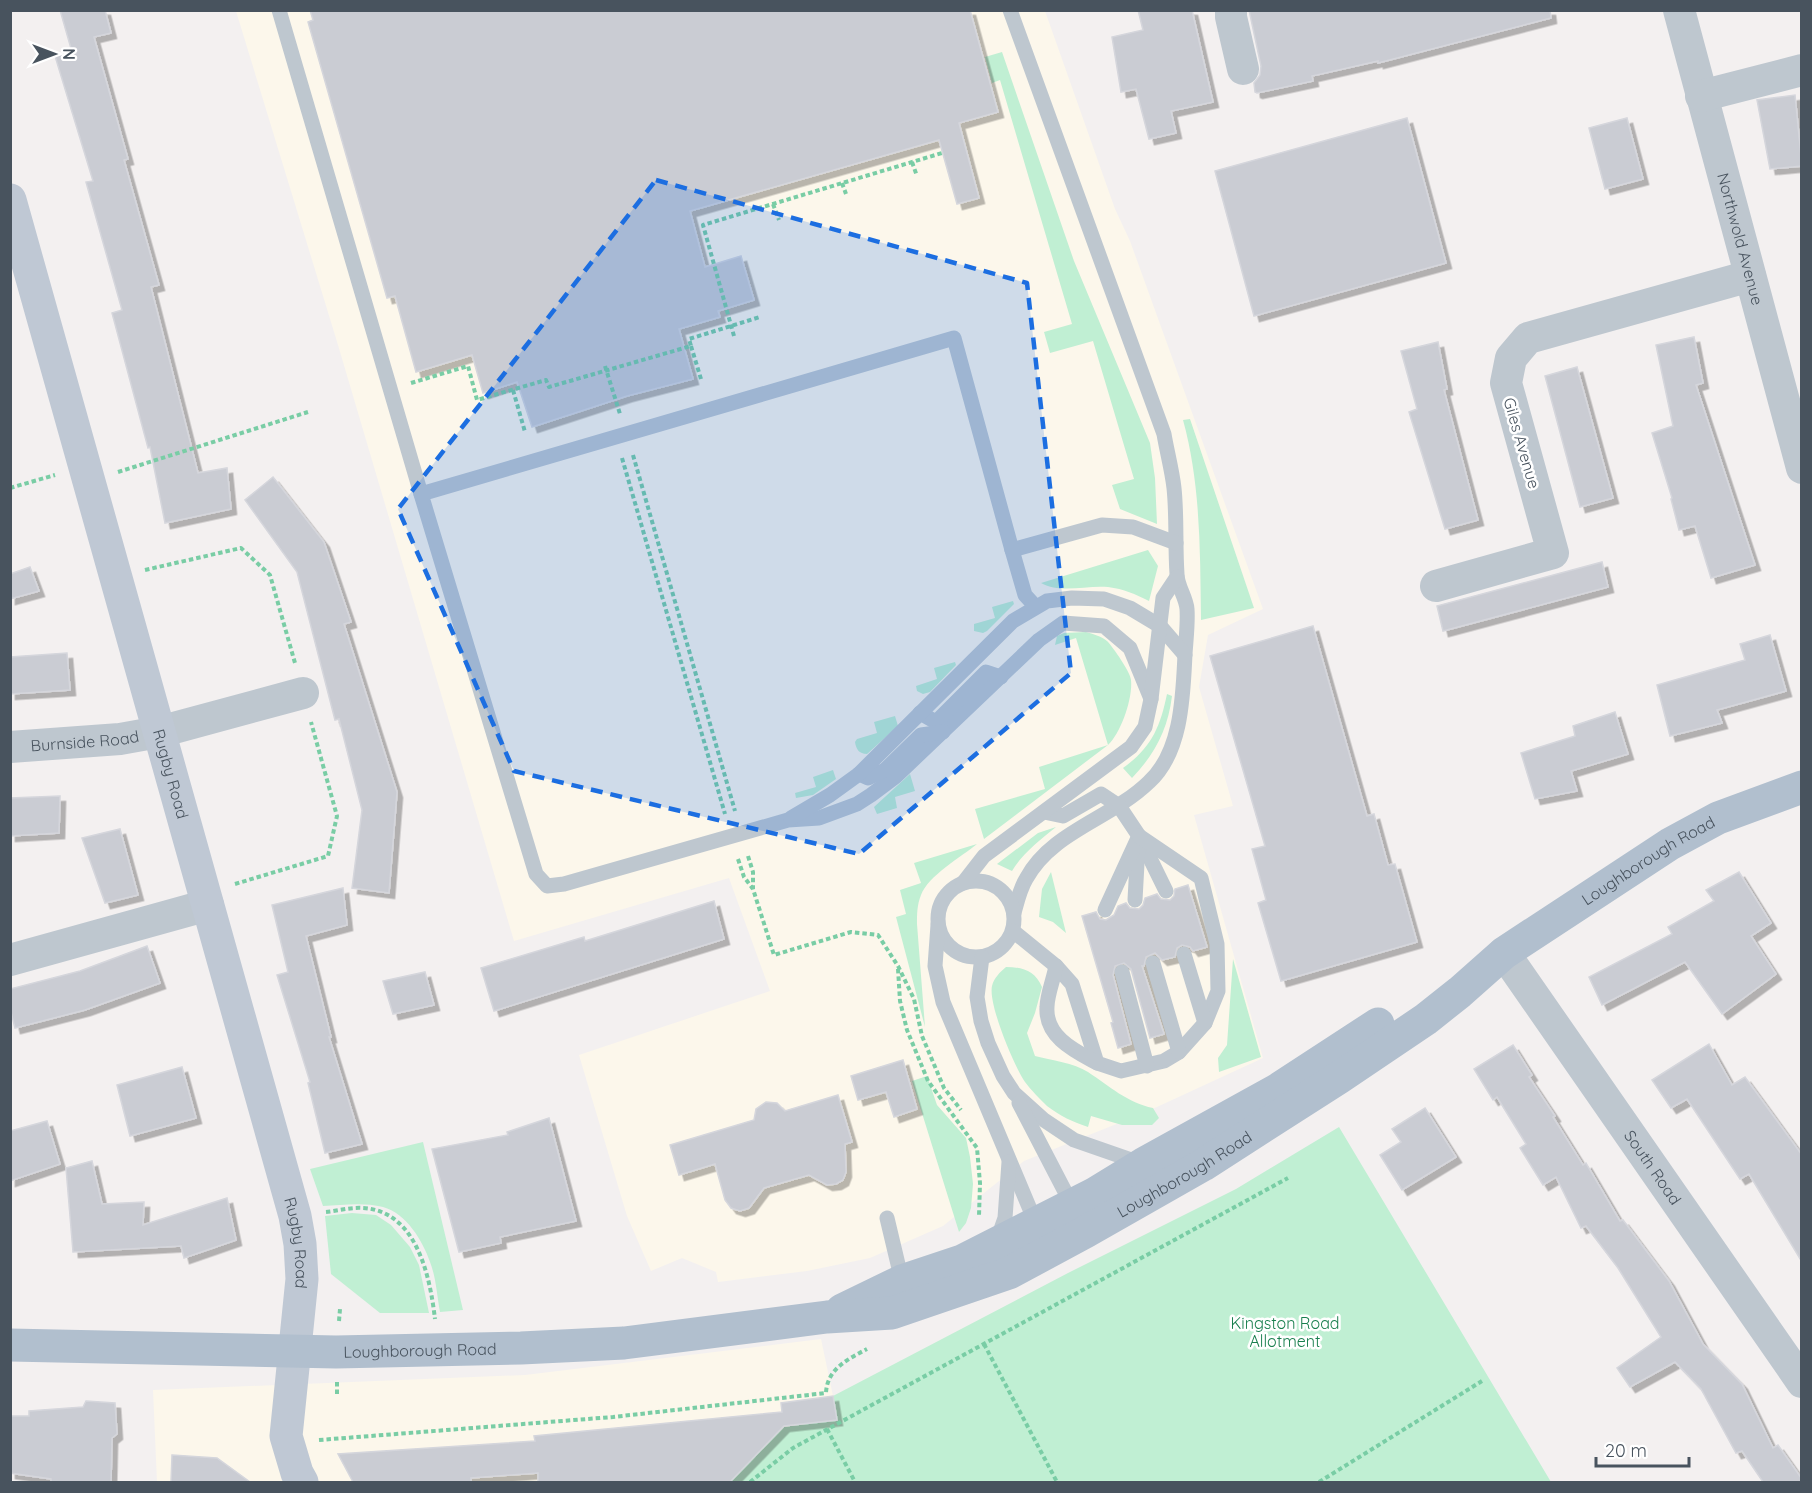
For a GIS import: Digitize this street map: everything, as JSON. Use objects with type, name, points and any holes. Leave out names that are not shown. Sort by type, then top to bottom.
[{"type":"main road","name":"Loughborough Road","points":[[827,1317],[902,1281],[962,1261],[995,1244],[1042,1237],[1079,1218],[1203,1165],[1340,1077],[1434,1012],[1504,953],[1670,844],[1719,818],[1802,787]]},
{"type":"main road","name":"Loughborough Road","points":[[1079,1218],[1143,1164],[1276,1090],[1429,989],[1455,974],[1504,953]]},
{"type":"main road","name":"Loughborough Road","points":[[10,1345],[295,1352],[521,1348],[624,1343],[827,1317],[892,1313],[1009,1273],[1042,1237]]},
{"type":"street","points":[[1232,10],[1231,17],[1243,69]]},
{"type":"street","name":"Northwold Avenue","points":[[1678,10],[1802,468]]},
{"type":"street","points":[[1701,96],[1802,70]]},
{"type":"street","name":"Rugby Road","points":[[12,210],[295,1216],[300,1244],[302,1279],[286,1436],[302,1482]]},
{"type":"street","name":"Giles Avenue","points":[[1436,586],[1553,553],[1506,383],[1511,358],[1528,338],[1750,276]]},
{"type":"street","name":"Burnside Road","points":[[10,747],[120,739],[159,732],[303,693]]},
{"type":"street","points":[[10,960],[208,904]]},
{"type":"street","name":"South Road","points":[[1504,953],[1802,1382]]},
{"type":"lane","points":[[279,10],[536,874],[547,886],[564,884],[788,820],[819,818],[857,804],[895,777],[1040,640],[1063,623],[1104,626],[1130,648],[1151,699]]},
{"type":"lane","points":[[938,925],[943,939],[954,950],[967,956],[982,957],[995,952],[1006,943],[1012,931],[1014,913],[1026,880],[1042,855],[1061,840],[1119,806],[1151,781],[1163,764],[1175,737],[1183,687],[1187,607],[1177,577],[1174,487],[1164,434],[1010,10]]},
{"type":"lane","points":[[422,494],[954,338],[1011,549],[1026,595],[1035,606]]},
{"type":"lane","points":[[1011,549],[1102,525],[1133,527],[1176,543]]},
{"type":"lane","points":[[963,883],[984,856],[1131,747],[1145,727],[1151,699],[1163,598],[1177,577]]},
{"type":"lane","points":[[788,820],[830,795],[859,774],[1012,621],[1047,601],[1072,598],[1104,599],[1130,608],[1160,626],[1185,655]]},
{"type":"lane","points":[[920,713],[936,722],[986,672],[1001,677]]},
{"type":"lane","points":[[859,774],[868,778],[885,770],[921,735],[943,732]]},
{"type":"lane","points":[[1044,812],[1063,816],[1101,794],[1119,806],[1139,836],[1166,891]]},
{"type":"lane","points":[[1135,900],[1139,836]]},
{"type":"lane","points":[[1105,910],[1139,836]]},
{"type":"lane","points":[[1056,966],[1047,1007],[1049,1025],[1057,1037],[1097,1064],[1121,1071],[1164,1061],[1179,1052],[1205,1023],[1218,991],[1218,944],[1201,878],[1139,836]]},
{"type":"lane","points":[[1014,913],[1010,900],[1001,890],[989,883],[976,881],[963,883],[951,890],[943,900],[938,912],[935,966],[943,1002],[1042,1237]]},
{"type":"lane","points":[[1012,931],[1056,966],[1072,984],[1097,1064]]},
{"type":"lane","points":[[1184,954],[1205,1023]]},
{"type":"lane","points":[[982,957],[977,997],[988,1043],[1003,1076],[1079,1218]]},
{"type":"lane","points":[[1153,963],[1179,1052]]},
{"type":"lane","points":[[1122,972],[1147,1066]]},
{"type":"lane","points":[[1014,1093],[1044,1120],[1074,1140],[1143,1164]]},
{"type":"lane","points":[[995,1244],[1005,1218],[1009,1159]]},
{"type":"lane","points":[[887,1218],[902,1281]]},
{"type":"path","points":[[734,336],[703,225],[942,153]]},
{"type":"path","points":[[912,162],[917,176]]},
{"type":"path","points":[[842,183],[846,194]]},
{"type":"path","points":[[773,204],[779,220]]},
{"type":"path","points":[[701,379],[689,339],[760,317]]},
{"type":"path","points":[[406,384],[468,366],[477,400],[546,380],[549,387],[605,368],[691,346]]},
{"type":"path","points":[[605,368],[621,436],[736,835],[744,877],[753,889]]},
{"type":"path","points":[[513,390],[525,432]]},
{"type":"path","points":[[10,489],[86,474],[308,412]]},
{"type":"path","points":[[621,436],[736,835],[753,872],[753,889],[774,955],[850,932],[879,935],[914,999],[922,1036],[944,1088],[965,1115]]},
{"type":"path","points":[[898,966],[900,1001],[908,1030],[928,1081],[977,1148],[979,1216]]},
{"type":"path","points":[[750,1482],[793,1448],[1288,1178]]},
{"type":"path","points":[[979,1207],[987,1202]]},
{"type":"path","points":[[295,1216],[363,1208],[384,1213],[400,1224],[418,1250],[426,1268],[434,1312]]},
{"type":"path","points":[[311,1440],[613,1417],[826,1393],[826,1381],[831,1372],[875,1344]]},
{"type":"path","points":[[984,1344],[1057,1482]]},
{"type":"path","points":[[1319,1482],[1482,1381]]},
{"type":"path","points":[[827,1429],[855,1482]]},
{"type":"highlighted area","points":[[656,180],[1027,283],[1071,673],[859,854],[514,771],[398,509]]},
{"type":"shaded area","points":[[236,11],[1045,11],[1115,209],[1130,241],[1263,609],[1208,635],[1199,687],[1233,806],[1194,815],[1263,1058],[1144,1113],[1024,1161],[943,1226],[870,1258],[807,1271],[718,1282],[716,1272],[682,1258],[651,1271],[627,1216],[579,1055],[770,991],[729,878],[514,941],[338,345]]},
{"type":"shaded area","points":[[821,1339],[837,1420],[784,1427],[725,1482],[157,1482],[153,1390],[525,1375]]},
{"type":"green space","points":[[1002,52],[1074,261],[1150,443],[1155,478],[1157,524],[1120,509],[1112,485],[1134,479],[1093,341],[1050,353],[1044,332],[1072,324],[1000,80],[992,83],[985,57]]},
{"type":"green space","points":[[1190,419],[1254,608],[1201,620],[1200,544],[1196,494],[1183,420]]},
{"type":"green space","points":[[1148,550],[1158,566],[1149,601],[1114,588],[1065,589],[1041,583]]},
{"type":"green space","points":[[1013,601],[1014,604],[987,631],[983,633],[974,631],[974,624],[995,618],[992,607]]},
{"type":"green space","points":[[1086,632],[1100,636],[1107,641],[1125,666],[1131,680],[1125,715],[1113,740],[1108,745],[1076,638],[1055,645],[1057,636],[1064,633]]},
{"type":"green space","points":[[955,662],[956,665],[930,692],[923,694],[917,691],[916,686],[937,679],[934,668]]},
{"type":"green space","points":[[1167,694],[1172,696],[1164,730],[1154,750],[1132,778],[1123,768],[1141,753],[1153,736]]},
{"type":"green space","points":[[895,716],[898,726],[867,754],[858,751],[855,742],[857,739],[877,733],[874,722]]},
{"type":"green space","points":[[1108,745],[984,839],[975,809],[1045,789],[1039,767]]},
{"type":"green space","points":[[833,770],[836,779],[813,795],[796,798],[795,793],[816,787],[813,777]]},
{"type":"green space","points":[[910,774],[915,791],[895,797],[897,808],[877,814],[874,807]]},
{"type":"green space","points":[[1056,827],[1026,853],[1012,871],[997,864],[1038,833]]},
{"type":"green space","points":[[977,844],[930,881],[920,899],[917,924],[925,1027],[896,917],[906,914],[900,890],[921,883],[914,863]]},
{"type":"green space","points":[[1051,872],[1066,933],[1053,922],[1039,917],[1042,889]]},
{"type":"green space","points":[[1233,959],[1261,1057],[1219,1072],[1218,1058],[1227,1045]]},
{"type":"green space","points":[[1006,967],[1028,971],[1036,977],[1042,987],[1027,1033],[1035,1056],[1082,1069],[1127,1098],[1153,1108],[1159,1118],[1152,1125],[1122,1125],[1091,1116],[1088,1127],[1072,1121],[1047,1106],[1025,1082],[1003,1035],[994,1006],[992,986],[994,980]]},
{"type":"green space","points":[[927,1076],[937,1105],[966,1138],[970,1157],[973,1184],[971,1208],[966,1223],[959,1232],[912,1081]]},
{"type":"green space","name":"Kingston Road Allotment","points":[[1339,1127],[1551,1482],[725,1482],[784,1427],[836,1420],[833,1396],[1068,1273],[1236,1189]]},
{"type":"green space","points":[[423,1142],[463,1310],[440,1312],[435,1280],[423,1245],[399,1215],[376,1205],[323,1206],[310,1169]]},
{"type":"green space","points":[[352,1213],[376,1215],[391,1225],[410,1247],[419,1265],[429,1313],[380,1313],[331,1274],[325,1216]]},
{"type":"building","points":[[60,10],[105,10],[111,33],[94,37],[128,159],[124,160],[159,285],[151,287],[198,473],[227,468],[231,509],[165,523],[150,447],[148,448],[112,313],[122,310],[86,182],[93,181],[55,56],[72,52]]},
{"type":"building","points":[[310,10],[970,10],[998,112],[959,123],[979,198],[957,204],[939,140],[690,211],[705,267],[741,256],[754,300],[718,311],[720,317],[679,329],[693,379],[627,396],[532,427],[517,382],[483,393],[472,355],[416,372],[395,296],[387,298],[308,22],[313,20]]},
{"type":"building","points":[[1138,10],[1192,10],[1213,102],[1171,111],[1176,133],[1149,139],[1136,89],[1121,92],[1112,37],[1143,30]]},
{"type":"building","points":[[1249,10],[1550,10],[1551,18],[1378,63],[1378,61],[1312,76],[1313,81],[1257,93],[1254,83],[1260,75],[1261,66]]},
{"type":"building","points":[[1795,95],[1802,166],[1770,169],[1757,100]]},
{"type":"building","points":[[1407,118],[1446,263],[1254,316],[1215,171]]},
{"type":"building","points":[[1627,118],[1643,179],[1605,189],[1589,128]]},
{"type":"building","points":[[1694,337],[1703,383],[1696,385],[1755,565],[1711,578],[1695,526],[1679,530],[1672,498],[1652,433],[1673,426],[1656,345]]},
{"type":"building","points":[[1438,342],[1447,389],[1444,390],[1478,520],[1445,529],[1409,412],[1417,409],[1401,351]]},
{"type":"building","points":[[1577,367],[1613,498],[1580,507],[1545,376]]},
{"type":"building","points":[[273,477],[324,542],[351,622],[344,624],[397,792],[389,893],[352,888],[362,810],[339,719],[335,720],[297,572],[245,500]]},
{"type":"building","points":[[1602,562],[1608,587],[1443,631],[1437,606]]},
{"type":"building","points":[[30,567],[39,591],[10,599],[10,574]]},
{"type":"building","points":[[1313,626],[1367,816],[1374,814],[1388,865],[1395,864],[1417,942],[1281,981],[1258,903],[1266,900],[1252,849],[1265,846],[1210,656]]},
{"type":"building","points":[[1770,635],[1786,691],[1717,710],[1722,723],[1670,736],[1657,685],[1745,660],[1740,644]]},
{"type":"building","points":[[67,653],[70,690],[10,694],[10,657]]},
{"type":"building","points":[[1615,712],[1628,754],[1571,771],[1577,791],[1535,799],[1521,753],[1575,736],[1573,726]]},
{"type":"building","points":[[60,796],[59,833],[10,836],[10,798]]},
{"type":"building","points":[[120,829],[138,895],[105,903],[82,838]]},
{"type":"building","points":[[1739,872],[1771,923],[1751,936],[1776,974],[1722,1014],[1685,962],[1602,1005],[1589,977],[1672,934],[1668,927],[1714,901],[1706,890]]},
{"type":"building","points":[[1188,885],[1207,947],[1193,951],[1190,947],[1182,945],[1177,948],[1175,957],[1162,960],[1155,953],[1146,957],[1144,966],[1142,966],[1164,1034],[1150,1038],[1131,969],[1124,963],[1115,966],[1113,975],[1131,1044],[1118,1048],[1111,1023],[1113,1022],[1082,916],[1096,912],[1100,919],[1106,920],[1114,915],[1118,906],[1126,903],[1130,908],[1139,909],[1145,898],[1157,894],[1161,899],[1170,900],[1174,896],[1175,889]]},
{"type":"building","points":[[343,888],[347,925],[306,936],[331,1037],[329,1037],[362,1144],[325,1153],[308,1083],[310,1082],[277,975],[288,972],[272,905]]},
{"type":"building","points":[[714,901],[724,939],[494,1011],[481,968],[584,937],[585,941]]},
{"type":"building","points":[[147,946],[160,983],[85,1010],[15,1028],[10,1008],[10,989],[80,971]]},
{"type":"building","points":[[425,972],[434,1005],[393,1014],[383,981]]},
{"type":"building","points":[[1709,1044],[1732,1085],[1745,1077],[1802,1155],[1802,1262],[1749,1174],[1740,1179],[1687,1099],[1671,1108],[1652,1080]]},
{"type":"building","points":[[1513,1045],[1532,1075],[1529,1077],[1555,1116],[1553,1117],[1583,1165],[1586,1163],[1620,1221],[1623,1220],[1669,1281],[1703,1344],[1742,1384],[1773,1448],[1778,1445],[1802,1482],[1763,1482],[1742,1451],[1736,1453],[1701,1389],[1675,1362],[1630,1387],[1617,1368],[1661,1337],[1618,1268],[1586,1226],[1581,1228],[1556,1177],[1543,1185],[1520,1148],[1526,1144],[1497,1097],[1493,1100],[1474,1069]]},
{"type":"building","points":[[903,1060],[917,1109],[894,1117],[886,1092],[858,1100],[851,1076]]},
{"type":"building","points":[[182,1067],[196,1118],[130,1136],[117,1085]]},
{"type":"building","points":[[838,1095],[852,1142],[845,1144],[846,1172],[843,1180],[836,1184],[827,1185],[809,1175],[764,1188],[749,1208],[740,1211],[731,1208],[725,1200],[715,1164],[679,1175],[670,1145],[754,1120],[756,1109],[766,1102],[777,1103],[785,1111]]},
{"type":"building","points":[[1425,1108],[1456,1157],[1402,1190],[1380,1155],[1401,1142],[1392,1129]]},
{"type":"building","points":[[549,1118],[576,1221],[500,1237],[501,1243],[459,1252],[432,1149],[508,1135],[507,1132]]},
{"type":"building","points":[[47,1121],[60,1164],[10,1181],[10,1131]]},
{"type":"building","points":[[92,1161],[102,1204],[144,1202],[143,1225],[227,1198],[236,1240],[184,1258],[181,1246],[73,1252],[66,1168]]},
{"type":"building","points":[[833,1396],[837,1420],[784,1426],[730,1482],[538,1482],[538,1473],[471,1478],[471,1482],[353,1482],[338,1454],[535,1441],[534,1436],[782,1412],[781,1403]]},
{"type":"building","points":[[86,1401],[115,1403],[117,1434],[112,1438],[111,1482],[51,1482],[51,1479],[10,1473],[10,1416],[29,1416],[29,1411],[83,1407]]},
{"type":"building","points":[[172,1455],[217,1458],[250,1482],[171,1482]]}]
